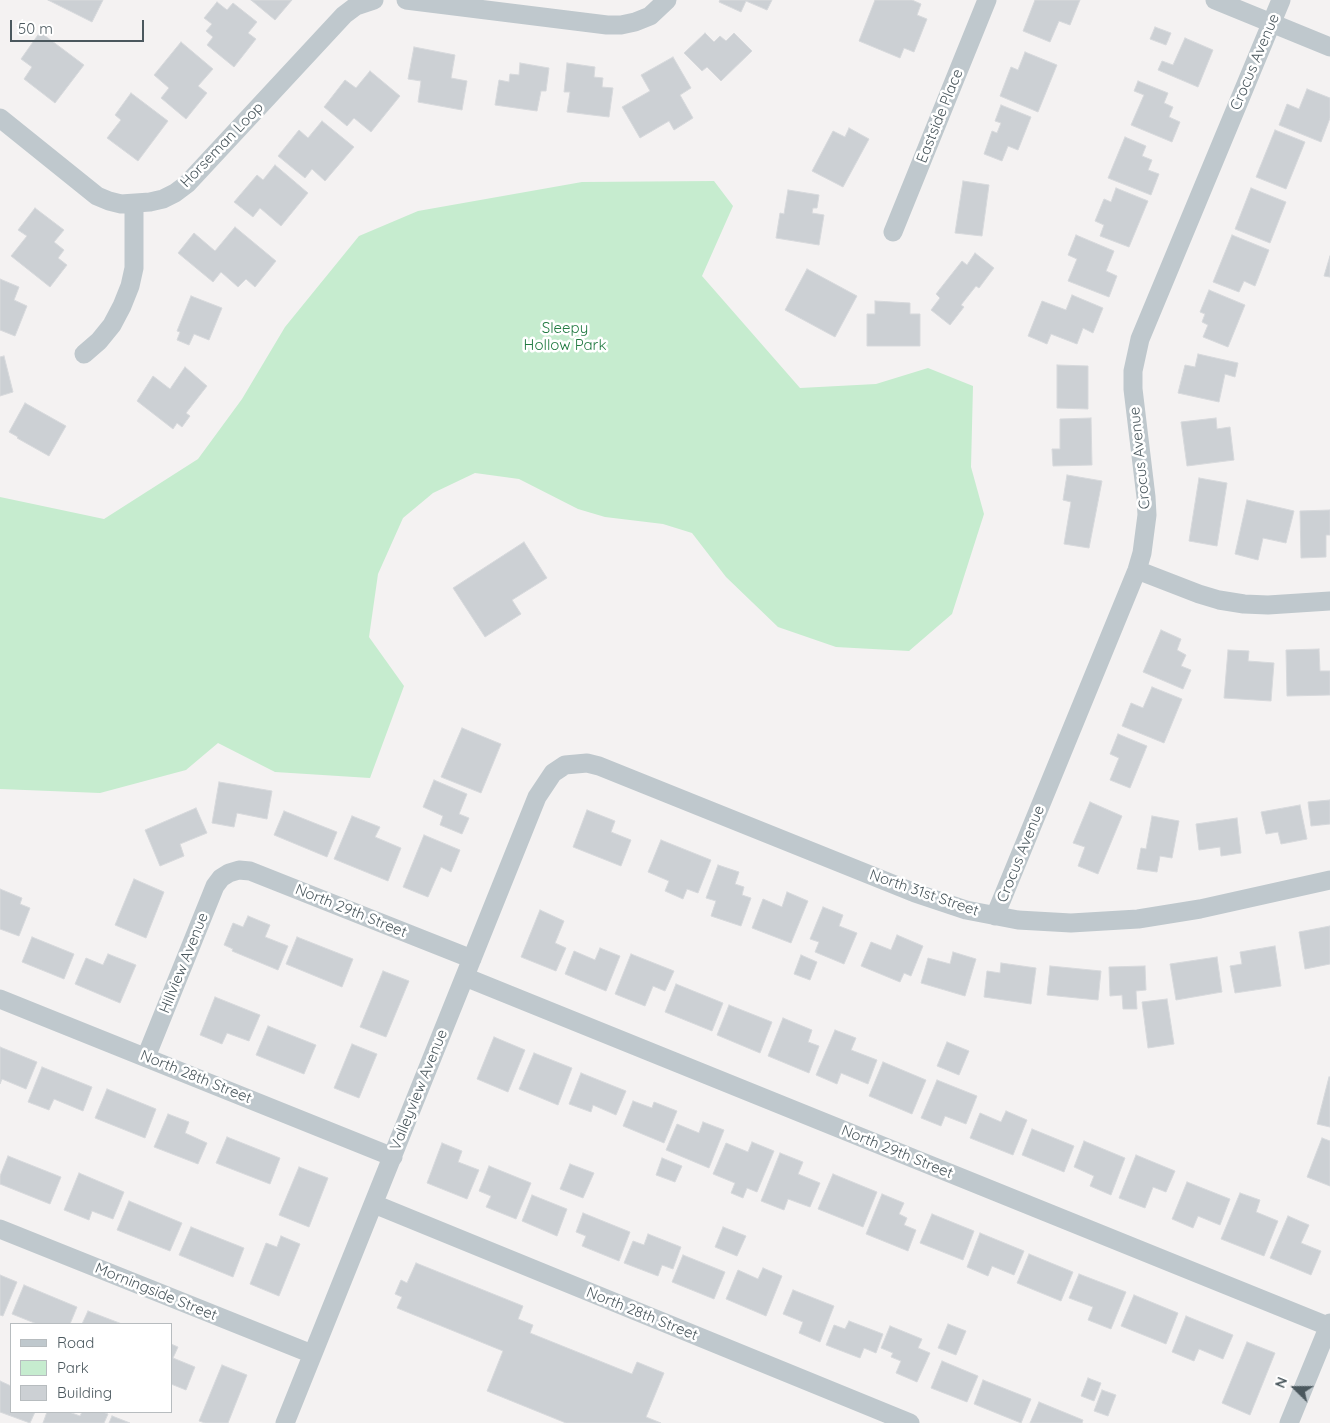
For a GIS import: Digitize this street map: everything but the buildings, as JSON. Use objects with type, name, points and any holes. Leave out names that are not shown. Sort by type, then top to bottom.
[{"type":"street","name":"Horseman Loop","points":[[0,118],[97,196],[109,201],[134,204],[163,199],[181,189],[344,15],[356,6],[374,0]]},
{"type":"street","points":[[406,0],[607,25],[621,25],[650,16],[667,0]]},
{"type":"street","name":"Eastside Place","points":[[893,232],[987,0]]},
{"type":"street","points":[[1215,0],[1330,47]]},
{"type":"street","name":"Crocus Avenue","points":[[995,916],[1137,570],[1142,552],[1147,515],[1133,371],[1140,338],[1281,0]]},
{"type":"street","points":[[84,354],[99,341],[112,325],[130,286],[134,268],[134,204]]},
{"type":"street","points":[[1137,570],[1219,600],[1244,604],[1330,601]]},
{"type":"street","name":"North 31st Street","points":[[564,765],[587,763],[599,766],[915,893],[966,910],[995,916],[1044,922],[1117,922],[1200,909],[1330,880]]},
{"type":"street","name":"Valleyview Avenue","points":[[285,1423],[537,797],[554,773],[564,765]]},
{"type":"street","name":"North 29th Street","points":[[228,873],[239,870],[250,871],[472,959]]},
{"type":"street","name":"Hillview Avenue","points":[[146,1057],[215,886],[228,873]]},
{"type":"street","name":"North 29th Street","points":[[465,977],[1330,1326]]},
{"type":"street","name":"North 28th Street","points":[[0,998],[393,1157]]},
{"type":"street","name":"North 28th Street","points":[[374,1204],[910,1423]]},
{"type":"street","name":"Morningside Street","points":[[0,1229],[312,1354]]},
{"type":"street","points":[[1289,1423],[1330,1326]]},
{"type":"green space","name":"Sleepy Hollow Park","points":[[714,181],[733,206],[702,276],[800,388],[876,384],[928,368],[973,386],[971,467],[984,514],[952,614],[909,651],[836,647],[778,627],[726,577],[692,533],[663,524],[605,517],[578,509],[519,479],[475,473],[433,493],[403,518],[378,574],[369,637],[404,686],[370,778],[275,772],[218,743],[186,770],[100,793],[0,789],[0,497],[104,519],[198,459],[242,399],[285,327],[359,236],[418,211],[582,182]]}]
